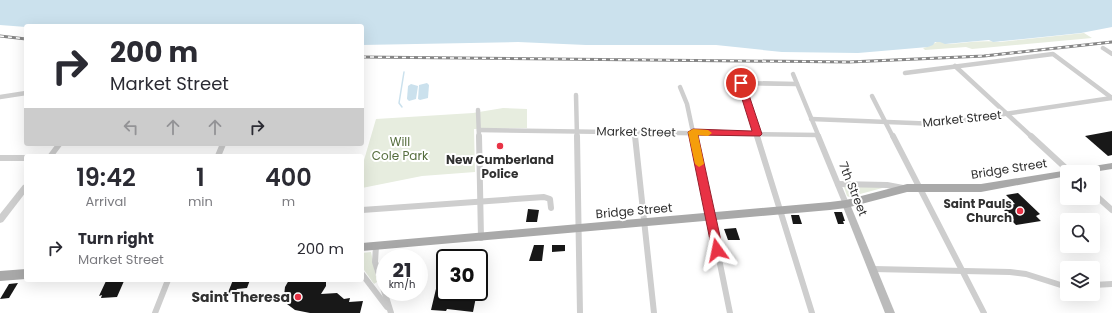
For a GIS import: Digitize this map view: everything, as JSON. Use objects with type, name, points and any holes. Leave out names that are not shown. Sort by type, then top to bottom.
[{"type":"main road","points":[[1100,168],[1112,166]]},
{"type":"main road","name":"Bridge Street","points":[[364,247],[481,238],[780,211],[846,204],[906,188],[981,188],[1060,174]]},
{"type":"main road","name":"7th Street","points":[[846,204],[890,313]]},
{"type":"main road","points":[[0,276],[24,274]]},
{"type":"street","points":[[1103,48],[1112,54]]},
{"type":"street","points":[[905,73],[1053,54],[1112,98]]},
{"type":"street","points":[[955,66],[1062,165]]},
{"type":"street","name":"7th Street","points":[[793,74],[846,204]]},
{"type":"street","points":[[797,84],[741,83],[812,313]]},
{"type":"street","points":[[680,87],[687,104],[730,313]]},
{"type":"street","points":[[0,97],[24,94]]},
{"type":"street","points":[[576,95],[580,313]]},
{"type":"street","points":[[872,96],[984,313]]},
{"type":"street","name":"Market Street","points":[[811,119],[938,124],[1112,98]]},
{"type":"street","points":[[478,110],[481,238]]},
{"type":"street","name":"Market Street","points":[[478,130],[818,135]]},
{"type":"street","points":[[635,132],[654,313]]},
{"type":"street","points":[[52,154],[58,146]]},
{"type":"street","points":[[0,158],[24,158]]},
{"type":"street","name":"Bridge Street","points":[[838,184],[906,188]]},
{"type":"street","points":[[0,220],[24,190]]},
{"type":"street","points":[[364,210],[544,196],[550,199],[551,208]]},
{"type":"street","points":[[1100,199],[1112,210]]},
{"type":"street","points":[[376,246],[375,259],[390,311]]},
{"type":"street","points":[[873,269],[1010,272],[1026,274],[1060,285]]},
{"type":"street","points":[[364,277],[390,311]]},
{"type":"street","points":[[155,313],[167,282]]},
{"type":"street","points":[[1100,285],[1112,284]]},
{"type":"green space","points":[[1084,33],[1092,38],[972,49],[966,47],[925,50],[923,48],[937,42],[949,44],[981,41],[1000,42]]},
{"type":"green space","name":"Will Cole Park","points":[[503,108],[527,109],[527,128],[474,129],[475,172],[422,176],[364,188],[364,160],[376,119],[473,113]]},
{"type":"green space","points":[[844,187],[886,187],[849,197],[847,196]]},
{"type":"green space","points":[[371,252],[376,283],[374,284],[364,270],[364,253]]},
{"type":"water","points":[[0,0],[1112,0],[1112,27],[1081,33],[993,42],[989,40],[945,44],[935,42],[933,45],[928,47],[858,53],[782,52],[716,45],[586,45],[518,42],[364,45],[364,24],[24,24],[24,27],[0,25]]},
{"type":"water","points":[[427,83],[429,85],[428,98],[420,100],[418,99],[419,85]]},
{"type":"water","points":[[411,84],[418,86],[416,99],[409,101],[407,99],[408,86]]},
{"type":"building","points":[[1112,131],[1112,155],[1108,156],[1085,136]]},
{"type":"building","name":"Saint Pauls Church","points":[[1018,193],[1040,214],[1036,216],[1041,221],[1016,225],[1012,221],[1014,220],[1001,207],[1015,204],[1006,195]]},
{"type":"building","points":[[528,209],[539,210],[537,222],[526,222]]},
{"type":"building","points":[[834,212],[842,212],[845,221],[843,221],[844,224],[838,224]]},
{"type":"building","points":[[791,215],[799,215],[802,224],[793,224]]},
{"type":"building","points":[[736,228],[740,240],[728,240],[724,229]]},
{"type":"building","points":[[534,245],[544,245],[542,261],[529,261]]},
{"type":"building","points":[[552,245],[565,245],[565,251],[552,252]]},
{"type":"building","points":[[106,282],[124,282],[117,297],[101,298],[102,295],[99,296]]},
{"type":"building","points":[[232,282],[249,282],[247,288],[237,289],[234,294],[227,295]]},
{"type":"building","name":"Saint Theresa","points":[[288,282],[326,282],[326,286],[321,294],[337,293],[344,299],[350,298],[349,302],[363,301],[360,313],[310,313],[295,310],[287,304],[284,296],[285,287]]},
{"type":"building","points":[[18,283],[9,298],[0,299],[9,284]]},
{"type":"building","points":[[436,289],[436,301],[475,301],[473,312],[447,309],[446,311],[431,310]]},
{"type":"waterway","points":[[402,107],[399,103],[404,72]]},
{"type":"railway","points":[[0,36],[24,39]]},
{"type":"railway","points":[[364,57],[849,62],[984,56],[1112,42]]},
{"type":"slow traffic","points":[[699,164],[693,132],[708,133]]},
{"type":"place","name":"New Cumberland Police","points":[[500,146]]},
{"type":"place","name":"Saint Pauls Church","points":[[1020,211]]},
{"type":"place","name":"Saint Theresa","points":[[298,297]]},
{"type":"route","points":[[717,250],[693,132],[757,134],[741,83]]}]
